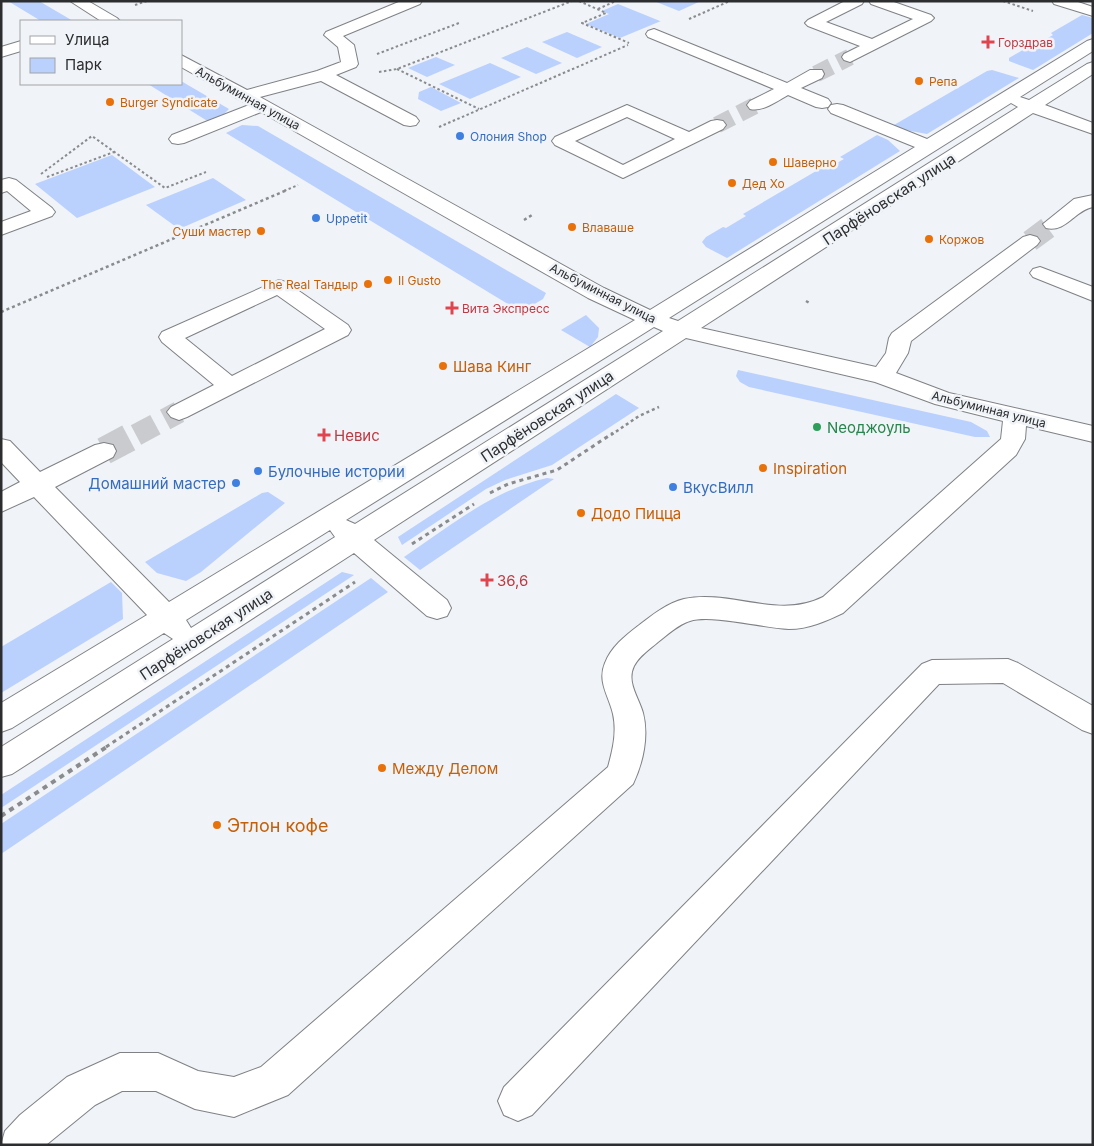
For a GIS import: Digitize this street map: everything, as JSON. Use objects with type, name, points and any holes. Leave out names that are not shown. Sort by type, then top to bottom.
[{"type":"street","points":[[77,1],[110,20]]},
{"type":"street","points":[[178,139],[254,101],[328,77],[350,64],[346,45],[332,35],[416,1]]},
{"type":"street","points":[[858,1],[812,23],[874,45]]},
{"type":"street","points":[[850,57],[926,18],[876,1]]},
{"type":"street","points":[[1059,1],[1093,12]]},
{"type":"street","points":[[654,34],[928,146]]},
{"type":"street","name":"Парфёновская улица","points":[[1,719],[651,319],[1093,44]]},
{"type":"street","points":[[1,52],[20,46]]},
{"type":"street","name":"Альбуминная улица","points":[[182,61],[596,293],[651,319],[682,330],[882,376],[943,399],[1093,434]]},
{"type":"street","name":"Парфёновская улица","points":[[1,764],[1093,67]]},
{"type":"street","points":[[756,105],[816,74]]},
{"type":"street","points":[[328,77],[410,121]]},
{"type":"street","points":[[1007,98],[1093,129]]},
{"type":"street","points":[[690,139],[627,110],[561,141],[623,172],[690,139],[717,125]]},
{"type":"street","points":[[1,187],[9,184],[44,212],[1,229]]},
{"type":"street","points":[[1053,224],[1081,203],[1093,202]]},
{"type":"street","points":[[882,376],[897,353],[900,338],[1030,241]]},
{"type":"street","points":[[1040,273],[1093,295]]},
{"type":"street","points":[[179,412],[340,330],[279,286],[170,338],[230,386]]},
{"type":"street","points":[[19,1145],[34,1129],[81,1091],[120,1072],[158,1072],[195,1090],[234,1097],[274,1081],[622,774],[630,744],[628,714],[617,686],[620,664],[634,645],[660,625],[685,610],[712,609],[790,618],[812,615],[833,605],[1007,449],[1013,439],[1015,417]]},
{"type":"street","points":[[1,447],[191,643]]},
{"type":"street","points":[[1,503],[104,451]]},
{"type":"street","points":[[329,517],[437,608]]},
{"type":"street","points":[[518,1101],[932,672],[1008,670],[1093,721]]},
{"type":"path","points":[[328,77],[397,69],[572,1]]},
{"type":"path","points":[[579,1],[606,13],[582,23],[631,44]]},
{"type":"path","points":[[597,9],[616,1]]},
{"type":"path","points":[[683,21],[730,1]]},
{"type":"path","points":[[350,64],[459,23]]},
{"type":"path","points":[[442,126],[622,48]]},
{"type":"path","points":[[397,69],[480,110]]},
{"type":"path","points":[[35,179],[92,136],[165,188],[206,172]]},
{"type":"path","points":[[45,178],[115,152]]},
{"type":"path","points":[[1,312],[298,185]]},
{"type":"path","points":[[523,220],[532,215]]},
{"type":"path","points":[[806,301],[811,304]]},
{"type":"path","points":[[482,498],[508,484],[557,470],[639,416],[659,406]]},
{"type":"path","points":[[1,816],[474,504]]},
{"type":"green space","points":[[8,1],[39,1],[71,20],[39,20]]},
{"type":"green space","points":[[654,1],[701,1],[679,11]]},
{"type":"green space","points":[[618,4],[661,21],[620,38],[586,24],[609,14],[602,11]]},
{"type":"green space","points":[[1082,15],[1093,18],[1093,33],[1033,70],[1009,61],[1009,58],[1038,41],[1041,42],[1053,35],[1051,33]]},
{"type":"green space","points":[[567,32],[602,47],[577,58],[542,42]]},
{"type":"green space","points":[[527,47],[562,63],[536,74],[501,58]]},
{"type":"green space","points":[[436,57],[455,65],[427,77],[408,68]]},
{"type":"green space","points":[[490,63],[521,77],[470,99],[439,84]]},
{"type":"green space","points":[[992,70],[1019,78],[927,134],[905,130],[894,125],[987,71]]},
{"type":"green space","points":[[182,82],[229,109],[221,117],[209,122],[150,85],[182,85]]},
{"type":"green space","points":[[431,87],[461,103],[441,111],[418,99],[419,92]]},
{"type":"green space","points":[[242,125],[258,126],[546,293],[543,299],[521,312],[226,133]]},
{"type":"green space","points":[[877,135],[888,140],[900,151],[727,258],[706,247],[702,242],[706,237],[746,216],[743,214],[823,167],[826,169],[844,159],[840,157]]},
{"type":"green space","points":[[112,155],[155,187],[77,218],[35,184]]},
{"type":"green space","points":[[213,178],[246,200],[179,229],[146,205]]},
{"type":"green space","points":[[586,315],[599,328],[598,337],[590,347],[561,330]]},
{"type":"green space","points":[[738,370],[971,422],[987,431],[990,437],[975,437],[749,387],[740,382],[736,376]]},
{"type":"green space","points":[[616,394],[639,408],[552,465],[505,480],[486,489],[402,545],[398,537]]},
{"type":"green space","points":[[547,478],[554,479],[420,570],[404,557],[472,510],[490,500],[508,491]]},
{"type":"green space","points":[[268,492],[285,503],[201,572],[186,581],[157,573],[145,562],[262,493]]},
{"type":"green space","points":[[342,572],[354,575],[1,808],[1,795]]},
{"type":"green space","points":[[371,578],[388,592],[1,854],[1,824]]},
{"type":"green space","points":[[111,582],[122,593],[123,619],[1,693],[1,647]]},
{"type":"tunnel","points":[[816,74],[850,57]]},
{"type":"tunnel","points":[[717,125],[756,105]]},
{"type":"tunnel","points":[[1030,241],[1053,224]]},
{"type":"tunnel","points":[[136,435],[179,412]]},
{"type":"tunnel","points":[[104,451],[138,433]]},
{"type":"place","name":"Горздрав","points":[[988,42]]},
{"type":"place","name":"Репа","points":[[919,81]]},
{"type":"place","name":"Burger Syndicate","points":[[110,102]]},
{"type":"place","name":"Олония Shop","points":[[460,136]]},
{"type":"place","name":"Шаверно","points":[[773,162]]},
{"type":"place","name":"Дед Хо","points":[[732,183]]},
{"type":"place","name":"Uppetit","points":[[316,218]]},
{"type":"place","name":"Влаваше","points":[[572,227]]},
{"type":"place","name":"Суши мастер","points":[[261,231]]},
{"type":"place","name":"Коржов","points":[[929,239]]},
{"type":"place","name":"Il Gusto","points":[[388,280]]},
{"type":"place","name":"The Real Тандыр","points":[[368,284]]},
{"type":"place","name":"Вита Экспресс","points":[[452,308]]},
{"type":"place","name":"Шава Кинг","points":[[443,366]]},
{"type":"place","name":"Neoджоуль","points":[[817,427]]},
{"type":"place","name":"Невис","points":[[324,435]]},
{"type":"place","name":"Inspiration","points":[[763,468]]},
{"type":"place","name":"Булочные истории","points":[[258,471]]},
{"type":"place","name":"Домашний мастер","points":[[236,483]]},
{"type":"place","name":"ВкусВилл","points":[[673,487]]},
{"type":"place","name":"Додо Пицца","points":[[581,513]]},
{"type":"place","name":"36,6","points":[[487,580]]},
{"type":"place","name":"Между Делом","points":[[382,768]]},
{"type":"place","name":"Этлон кофе","points":[[217,825]]}]
